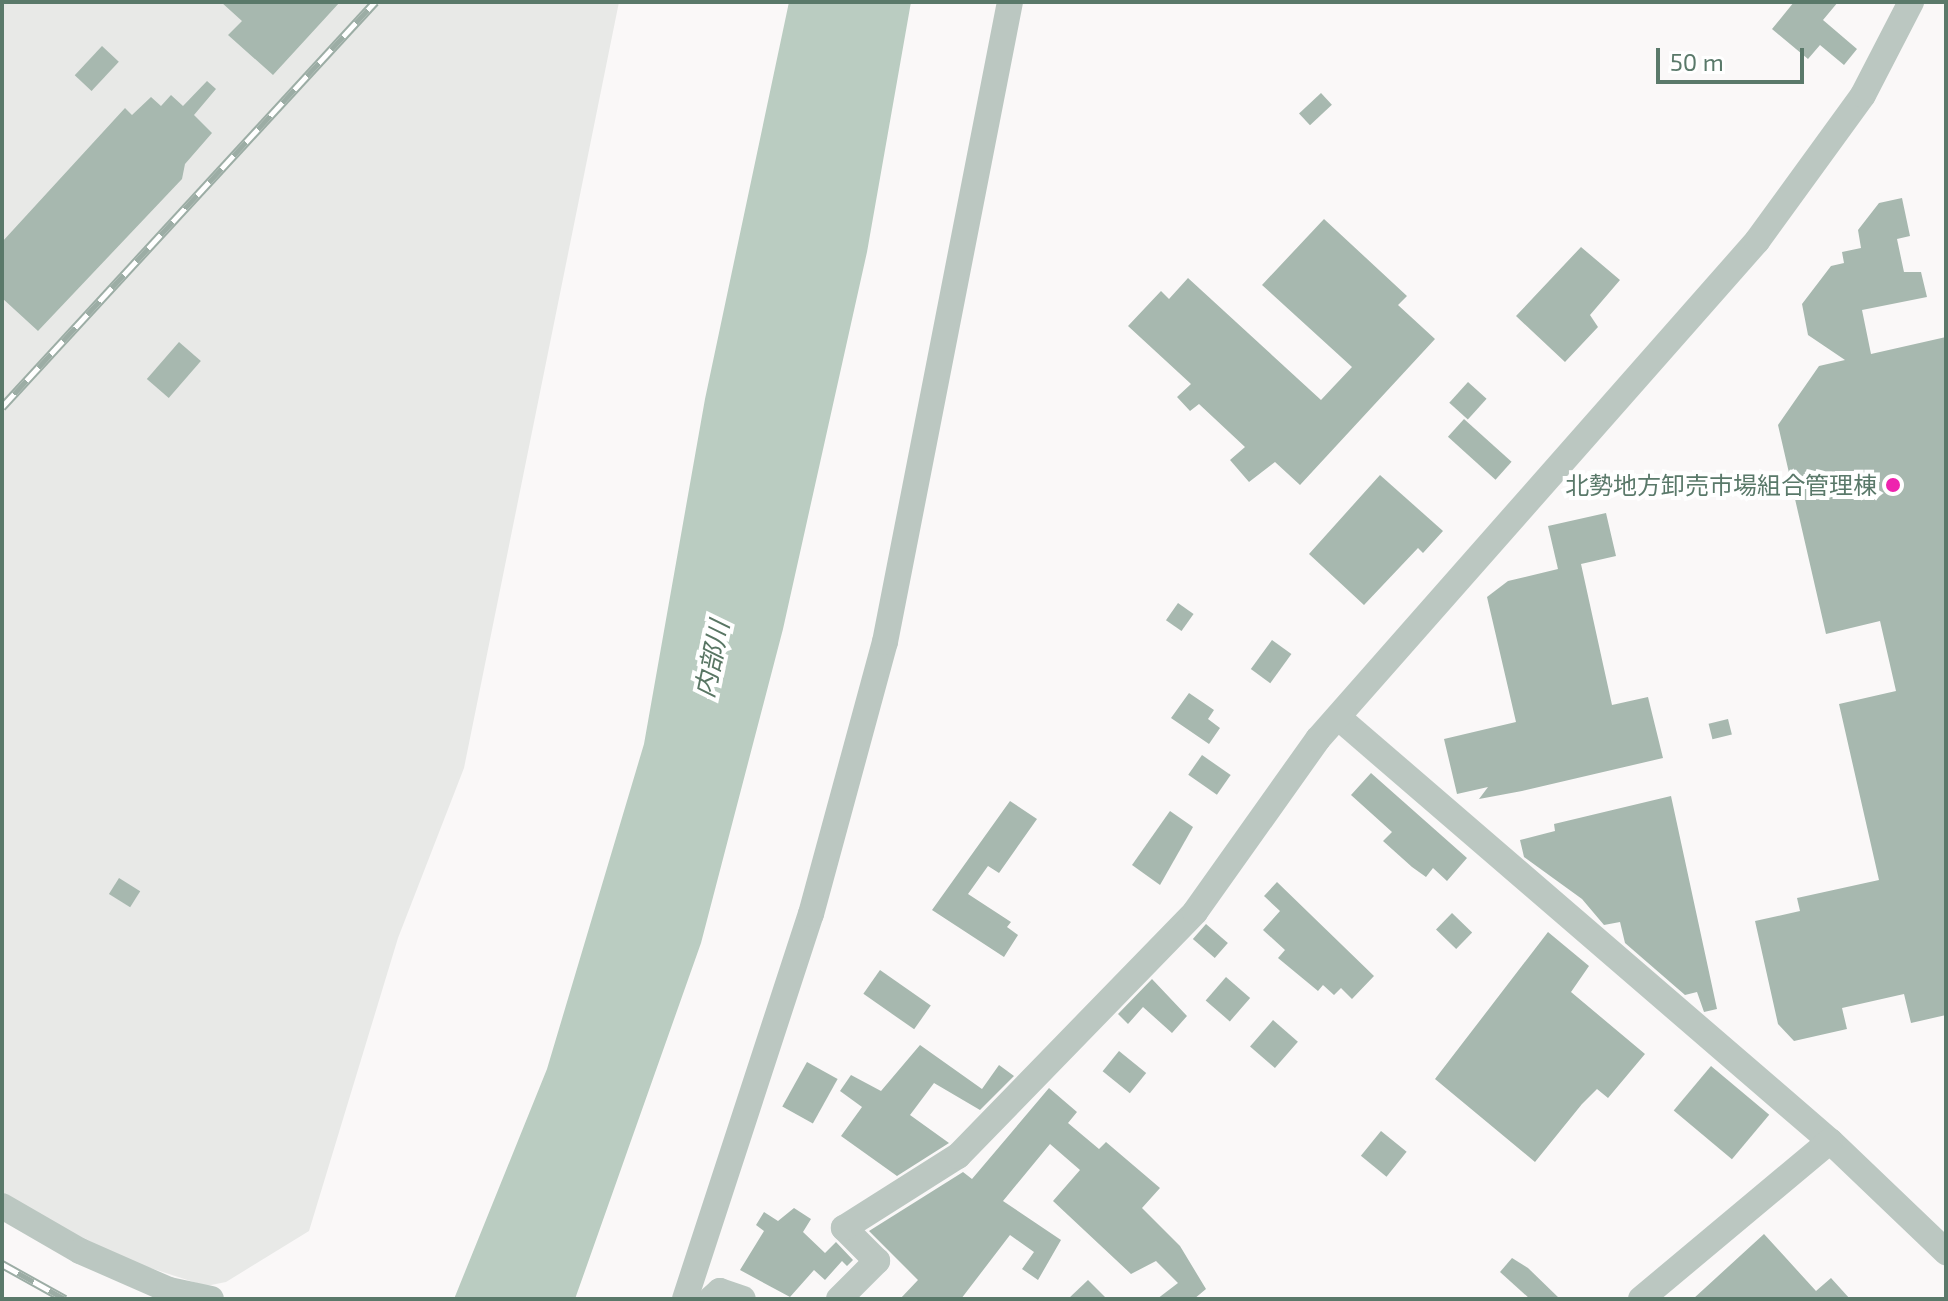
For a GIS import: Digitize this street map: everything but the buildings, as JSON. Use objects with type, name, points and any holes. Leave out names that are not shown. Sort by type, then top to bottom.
[{"type":"street","points":[[685,1299],[811,914],[885,642],[1010,2]]},
{"type":"street","points":[[839,1299],[877,1261],[844,1228],[958,1156],[1195,912],[1264,808],[1339,718],[1757,241],[1863,95],[1911,2]]},
{"type":"street","points":[[1339,718],[1830,1141],[1946,1252]]},
{"type":"street","points":[[1641,1299],[1830,1141]]},
{"type":"street","points":[[2,1206],[80,1251],[169,1290],[211,1299]]},
{"type":"street","points":[[711,1299],[720,1291],[743,1299]]},
{"type":"shaded area","points":[[2,2],[619,2],[464,768],[398,938],[309,1231],[226,1282],[206,1286],[104,1253],[2,1198]]},
{"type":"water","name":"内部川","points":[[789,2],[911,2],[867,252],[783,629],[701,943],[575,1299],[454,1299],[547,1069],[644,744],[705,399]]},
{"type":"railway","points":[[2,407],[375,2]]},
{"type":"railway","points":[[2,1264],[65,1299]]},
{"type":"place","name":"北勢地方卸売市場組合管理棟","points":[[1893,485]]}]
